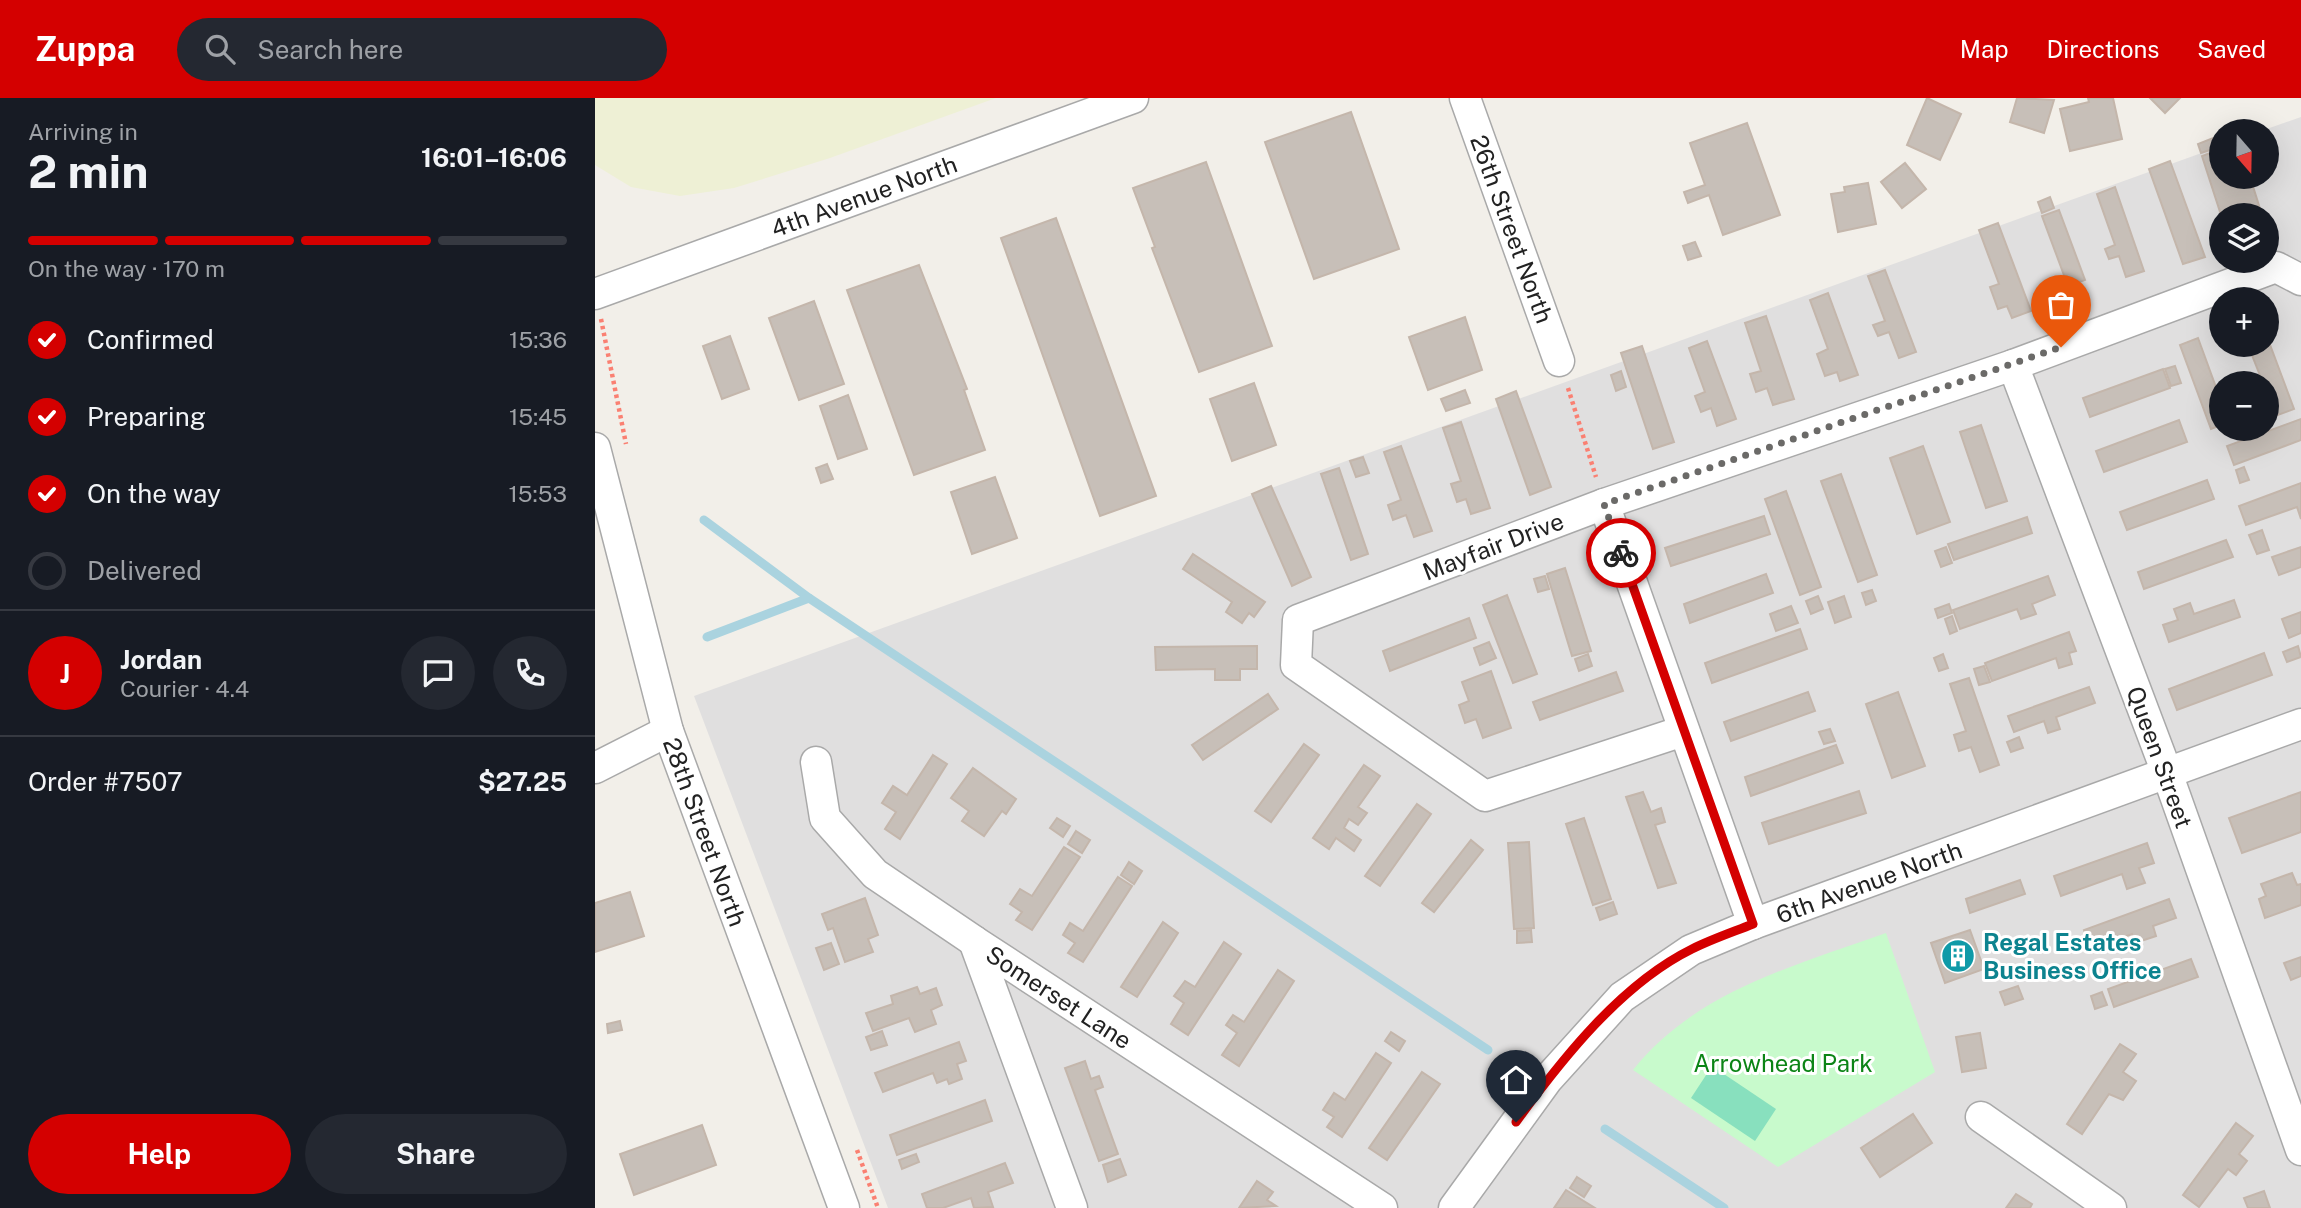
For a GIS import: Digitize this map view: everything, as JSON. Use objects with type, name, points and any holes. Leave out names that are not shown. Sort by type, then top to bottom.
[{"type":"street","name":"4th Avenue North","points":[[596,294],[1133,98]]},
{"type":"street","name":"26th Street North","points":[[1465,98],[1559,361]]},
{"type":"street","name":"Mayfair Drive","points":[[1683,731],[1485,796],[1296,665],[1298,620],[1604,504],[2013,365],[2276,267],[2301,280]]},
{"type":"street","name":"Queen Street","points":[[2013,365],[2167,773],[2301,1150]]},
{"type":"street","name":"28th Street North","points":[[595,448],[668,731],[844,1208]]},
{"type":"street","points":[[1604,504],[1753,924]]},
{"type":"street","name":"6th Avenue North","points":[[1454,1208],[1547,1080],[1622,997],[1691,950],[1753,924],[2301,724]]},
{"type":"street","points":[[595,768],[668,731]]},
{"type":"street","points":[[816,762],[825,818],[875,874],[974,941]]},
{"type":"street","name":"Somerset Lane","points":[[974,941],[1072,1208]]},
{"type":"street","name":"Somerset Lane","points":[[974,941],[1382,1208]]},
{"type":"street","points":[[1981,1117],[2111,1208]]},
{"type":"path","points":[[596,294],[627,448]]},
{"type":"path","points":[[1559,361],[1604,504]]},
{"type":"path","points":[[854,1144],[879,1208]]},
{"type":"shaded area","points":[[2301,117],[2301,1208],[888,1208],[694,696],[2209,150],[2209,189],[2279,189],[2279,125]]},
{"type":"green space","points":[[595,98],[996,98],[830,158],[734,188],[680,196],[631,187],[595,165]]},
{"type":"green space","name":"Arrowhead Park","points":[[1886,933],[1935,1072],[1778,1167],[1633,1070],[1658,1043],[1686,1020],[1716,1001],[1782,970]]},
{"type":"green space","points":[[1712,1066],[1776,1109],[1755,1141],[1691,1098]]},
{"type":"building","points":[[1927,98],[1961,114],[1940,160],[1907,145]]},
{"type":"building","points":[[2017,98],[2054,100],[2044,133],[2010,122]]},
{"type":"building","points":[[2088,98],[2113,98],[2122,139],[2070,151],[2060,109],[2089,102]]},
{"type":"building","points":[[2150,98],[2180,98],[2165,113]]},
{"type":"building","points":[[1351,112],[1399,249],[1314,279],[1265,142]]},
{"type":"building","points":[[1747,123],[1780,215],[1723,235],[1709,195],[1688,203],[1684,192],[1705,185],[1690,143]]},
{"type":"building","points":[[2209,140],[2209,150],[2201,153],[2198,144]]},
{"type":"building","points":[[2209,153],[2209,178],[2202,156]]},
{"type":"building","points":[[2170,161],[2205,257],[2183,264],[2149,169]]},
{"type":"building","points":[[1206,162],[1272,346],[1199,372],[1152,248],[1155,247],[1133,188]]},
{"type":"building","points":[[1905,163],[1926,189],[1902,208],[1881,182]]},
{"type":"building","points":[[1868,183],[1876,224],[1838,232],[1831,194],[1845,192],[1844,187]]},
{"type":"building","points":[[2115,187],[2144,271],[2126,277],[2119,256],[2109,259],[2105,249],[2115,245],[2097,194]]},
{"type":"building","points":[[2213,189],[2254,189],[2258,203],[2217,203]]},
{"type":"building","points":[[2050,197],[2054,208],[2042,213],[2038,202]]},
{"type":"building","points":[[2059,210],[2085,280],[2068,286],[2042,216]]},
{"type":"building","points":[[1056,218],[1156,496],[1100,516],[1001,238]]},
{"type":"building","points":[[1998,223],[2031,311],[2012,318],[2007,306],[1998,309],[1990,287],[1999,284],[1979,230]]},
{"type":"building","points":[[1695,242],[1701,256],[1688,260],[1683,246]]},
{"type":"building","points":[[919,265],[967,389],[964,390],[985,450],[914,475],[847,290]]},
{"type":"building","points":[[1885,270],[1916,352],[1899,358],[1889,332],[1878,336],[1873,325],[1885,321],[1868,276]]},
{"type":"building","points":[[1828,293],[1858,375],[1840,381],[1837,372],[1825,376],[1817,354],[1828,349],[1810,300]]},
{"type":"building","points":[[814,301],[844,384],[799,400],[769,318]]},
{"type":"building","points":[[1766,316],[1794,399],[1773,405],[1767,388],[1756,392],[1750,374],[1761,371],[1745,323]]},
{"type":"building","points":[[1465,317],[1482,370],[1428,390],[1409,337]]},
{"type":"building","points":[[730,336],[749,389],[722,399],[703,346]]},
{"type":"building","points":[[2198,338],[2210,371],[2209,424],[2180,345]]},
{"type":"building","points":[[1707,341],[1736,419],[1717,426],[1711,408],[1701,412],[1695,396],[1705,392],[1689,348]]},
{"type":"building","points":[[1642,346],[1674,442],[1653,449],[1621,353]]},
{"type":"building","points":[[2253,357],[2275,357],[2294,409],[2279,415],[2279,371],[2258,371]]},
{"type":"building","points":[[2175,366],[2181,383],[2171,386],[2165,369]]},
{"type":"building","points":[[2163,369],[2170,388],[2090,417],[2083,398]]},
{"type":"building","points":[[1621,371],[1626,387],[1616,391],[1611,375]]},
{"type":"building","points":[[1254,383],[1276,445],[1232,461],[1210,399]]},
{"type":"building","points":[[1465,390],[1470,403],[1446,411],[1441,399]]},
{"type":"building","points":[[1516,391],[1551,487],[1530,495],[1496,399]]},
{"type":"building","points":[[848,395],[867,449],[838,459],[820,406]]},
{"type":"building","points":[[2301,419],[2301,440],[2234,465],[2227,446],[2241,441],[2279,441],[2279,427]]},
{"type":"building","points":[[2179,420],[2187,442],[2104,472],[2096,451]]},
{"type":"building","points":[[1461,422],[1490,508],[1471,514],[1466,499],[1457,502],[1451,484],[1461,481],[1443,428]]},
{"type":"building","points":[[1981,425],[2007,501],[1986,508],[1960,432]]},
{"type":"building","points":[[1401,446],[1432,531],[1414,537],[1406,515],[1393,520],[1388,505],[1401,500],[1384,452]]},
{"type":"building","points":[[1923,446],[1950,522],[1917,534],[1890,458]]},
{"type":"building","points":[[1363,457],[1369,473],[1356,477],[1350,461]]},
{"type":"building","points":[[827,464],[833,479],[821,483],[816,468]]},
{"type":"building","points":[[2244,467],[2249,480],[2240,483],[2236,470]]},
{"type":"building","points":[[1339,468],[1368,554],[1351,560],[1321,474]]},
{"type":"building","points":[[1841,474],[1877,575],[1858,582],[1821,481]]},
{"type":"building","points":[[995,477],[1017,538],[972,554],[951,492]]},
{"type":"building","points":[[2207,480],[2214,499],[2127,530],[2120,512]]},
{"type":"building","points":[[2301,483],[2301,519],[2297,507],[2246,525],[2239,506]]},
{"type":"building","points":[[1271,486],[1311,577],[1292,586],[1252,494]]},
{"type":"building","points":[[1786,491],[1821,587],[1800,595],[1765,499]]},
{"type":"building","points":[[1764,516],[1770,534],[1671,566],[1665,548]]},
{"type":"building","points":[[2027,517],[2032,533],[1954,560],[1948,544]]},
{"type":"building","points":[[2262,530],[2269,550],[2257,554],[2249,535]]},
{"type":"building","points":[[2226,540],[2233,557],[2144,589],[2138,572]]},
{"type":"building","points":[[1946,547],[1952,563],[1941,567],[1935,551]]},
{"type":"building","points":[[2301,547],[2301,567],[2279,575],[2272,557]]},
{"type":"building","points":[[1193,554],[1265,602],[1254,617],[1249,613],[1242,623],[1226,612],[1232,602],[1183,569]]},
{"type":"building","points":[[1565,568],[1591,651],[1572,656],[1547,574]]},
{"type":"building","points":[[1766,574],[1773,593],[1690,623],[1684,604]]},
{"type":"building","points":[[1545,576],[1549,589],[1538,592],[1534,579]]},
{"type":"building","points":[[2048,576],[2055,595],[2032,604],[2036,614],[2021,619],[2017,609],[1960,629],[1953,610]]},
{"type":"building","points":[[1872,590],[1876,601],[1866,605],[1862,593]]},
{"type":"building","points":[[1507,595],[1537,674],[1513,683],[1483,605]]},
{"type":"building","points":[[1818,596],[1823,609],[1811,614],[1806,601]]},
{"type":"building","points":[[1844,596],[1851,617],[1835,623],[1828,602]]},
{"type":"building","points":[[2234,600],[2240,617],[2169,642],[2163,625],[2178,620],[2174,609],[2190,603],[2194,614]]},
{"type":"building","points":[[1949,604],[1952,613],[1938,618],[1935,609]]},
{"type":"building","points":[[1791,606],[1798,623],[1776,631],[1770,614]]},
{"type":"building","points":[[2301,612],[2301,633],[2289,638],[2282,619]]},
{"type":"building","points":[[1952,616],[1957,631],[1950,634],[1945,619]]},
{"type":"building","points":[[1469,618],[1476,638],[1390,671],[1383,651]]},
{"type":"building","points":[[1800,629],[1807,649],[1712,683],[1705,663]]},
{"type":"building","points":[[2069,632],[2076,651],[2069,653],[2072,664],[2059,668],[2056,658],[1992,681],[1985,663]]},
{"type":"building","points":[[1489,642],[1496,658],[1480,665],[1474,648]]},
{"type":"building","points":[[1257,646],[1257,669],[1240,669],[1240,680],[1215,680],[1215,669],[1156,670],[1155,647]]},
{"type":"building","points":[[2298,646],[2301,657],[2287,662],[2283,652]]},
{"type":"building","points":[[2264,653],[2272,675],[2177,710],[2169,689]]},
{"type":"building","points":[[1588,654],[1592,666],[1579,671],[1575,659]]},
{"type":"building","points":[[1943,654],[1948,668],[1939,671],[1934,658]]},
{"type":"building","points":[[1984,666],[1990,682],[1979,685],[1974,669]]},
{"type":"building","points":[[1491,671],[1511,728],[1483,738],[1476,719],[1465,723],[1459,705],[1469,701],[1462,682]]},
{"type":"building","points":[[1616,672],[1623,691],[1540,720],[1533,702]]},
{"type":"building","points":[[1969,678],[1999,765],[1980,772],[1971,747],[1959,751],[1954,735],[1966,731],[1950,684]]},
{"type":"building","points":[[2089,687],[2095,703],[2056,717],[2060,729],[2048,733],[2044,721],[2014,732],[2008,716]]},
{"type":"building","points":[[1808,692],[1815,711],[1731,741],[1724,722]]},
{"type":"building","points":[[1898,692],[1925,766],[1892,778],[1866,704]]},
{"type":"building","points":[[1268,694],[1278,709],[1203,760],[1192,745]]},
{"type":"building","points":[[1830,729],[1835,741],[1824,744],[1819,732]]},
{"type":"building","points":[[2019,737],[2023,748],[2011,752],[2007,742]]},
{"type":"building","points":[[1304,744],[1319,755],[1271,822],[1255,811]]},
{"type":"building","points":[[1836,745],[1843,763],[1751,796],[1745,777]]},
{"type":"building","points":[[933,755],[947,764],[900,839],[885,829],[896,812],[882,803],[893,786],[907,795]]},
{"type":"building","points":[[1364,765],[1380,776],[1358,807],[1367,813],[1358,825],[1349,819],[1344,828],[1361,840],[1354,851],[1336,838],[1329,849],[1313,838]]},
{"type":"building","points":[[973,768],[1016,799],[1006,814],[1002,811],[984,836],[962,821],[969,811],[951,798]]},
{"type":"building","points":[[1859,791],[1866,813],[1769,844],[1762,823]]},
{"type":"building","points":[[1643,792],[1651,812],[1661,808],[1665,822],[1655,825],[1676,883],[1658,888],[1626,797]]},
{"type":"building","points":[[2301,792],[2301,832],[2242,853],[2229,818]]},
{"type":"building","points":[[1417,804],[1431,814],[1380,886],[1365,876]]},
{"type":"building","points":[[1057,818],[1070,826],[1063,837],[1050,828]]},
{"type":"building","points":[[1584,818],[1611,899],[1593,905],[1566,824]]},
{"type":"building","points":[[1076,831],[1090,840],[1082,853],[1068,844]]},
{"type":"building","points":[[1471,840],[1483,850],[1434,912],[1422,903]]},
{"type":"building","points":[[1529,842],[1534,928],[1514,929],[1508,843]]},
{"type":"building","points":[[2147,843],[2154,863],[2139,868],[2145,883],[2127,889],[2122,874],[2061,896],[2054,876]]},
{"type":"building","points":[[1064,847],[1080,857],[1032,930],[1016,920],[1022,912],[1010,904],[1020,889],[1032,896]]},
{"type":"building","points":[[1129,862],[1142,871],[1134,884],[1121,875]]},
{"type":"building","points":[[2292,873],[2297,885],[2301,884],[2301,905],[2265,918],[2259,899],[2266,896],[2261,884]]},
{"type":"building","points":[[1118,877],[1132,886],[1083,962],[1068,953],[1075,943],[1063,935],[1070,923],[1083,931]]},
{"type":"building","points":[[2020,880],[2025,894],[1970,913],[1966,899]]},
{"type":"building","points":[[630,892],[644,936],[595,952],[595,903]]},
{"type":"building","points":[[865,898],[878,935],[868,939],[873,952],[845,962],[833,928],[828,930],[822,914]]},
{"type":"building","points":[[2169,899],[2176,918],[2153,926],[2156,936],[2135,943],[2132,934],[2091,949],[2084,930]]},
{"type":"building","points":[[1613,902],[1617,914],[1600,920],[1596,908]]},
{"type":"building","points":[[1163,922],[1178,933],[1137,997],[1121,987]]},
{"type":"building","points":[[1531,930],[1532,942],[1517,943],[1517,931]]},
{"type":"building","name":"Regal Estates Business Office","points":[[1970,930],[1984,969],[1945,983],[1931,943]]},
{"type":"building","points":[[1224,942],[1241,954],[1188,1035],[1171,1024],[1184,1003],[1174,996],[1185,981],[1195,987]]},
{"type":"building","points":[[831,943],[839,964],[824,970],[816,948]]},
{"type":"building","points":[[2301,957],[2301,976],[2291,980],[2284,963]]},
{"type":"building","points":[[2191,959],[2198,977],[2114,1007],[2108,989]]},
{"type":"building","points":[[1278,970],[1294,981],[1239,1066],[1222,1055],[1237,1033],[1226,1025],[1233,1015],[1244,1022]]},
{"type":"building","points":[[2018,986],[2023,999],[2005,1005],[2000,992]]},
{"type":"building","points":[[917,987],[920,994],[936,988],[942,1005],[931,1010],[936,1024],[915,1032],[909,1018],[873,1031],[866,1013],[893,1004],[891,996]]},
{"type":"building","points":[[2102,992],[2107,1005],[2095,1009],[2091,996]]},
{"type":"building","points":[[620,1021],[622,1030],[608,1033],[607,1024]]},
{"type":"building","points":[[882,1031],[887,1045],[871,1050],[866,1037]]},
{"type":"building","points":[[1391,1032],[1405,1041],[1399,1051],[1385,1041]]},
{"type":"building","points":[[1980,1033],[1986,1068],[1962,1072],[1956,1037]]},
{"type":"building","points":[[959,1042],[966,1061],[957,1064],[962,1079],[949,1084],[947,1079],[937,1083],[933,1073],[883,1092],[875,1073]]},
{"type":"building","points":[[2120,1044],[2136,1054],[2123,1072],[2136,1081],[2123,1100],[2109,1094],[2082,1134],[2067,1124]]},
{"type":"building","points":[[1376,1053],[1391,1063],[1342,1137],[1327,1127],[1334,1117],[1323,1110],[1334,1093],[1345,1100]]},
{"type":"building","points":[[1085,1061],[1091,1079],[1099,1076],[1103,1087],[1095,1090],[1118,1154],[1099,1161],[1065,1068]]},
{"type":"building","points":[[1422,1072],[1440,1084],[1387,1160],[1369,1148]]},
{"type":"building","points":[[985,1100],[992,1121],[897,1155],[890,1135]]},
{"type":"building","points":[[1913,1114],[1932,1143],[1880,1177],[1861,1148]]},
{"type":"building","points":[[2236,1123],[2253,1136],[2239,1154],[2247,1161],[2236,1175],[2228,1169],[2199,1207],[2183,1195]]},
{"type":"building","points":[[702,1125],[716,1165],[634,1195],[620,1154]]},
{"type":"building","points":[[916,1154],[919,1162],[902,1169],[899,1160]]},
{"type":"building","points":[[1120,1159],[1126,1175],[1108,1182],[1103,1165]]},
{"type":"building","points":[[1005,1163],[1013,1183],[988,1192],[993,1207],[974,1208],[971,1198],[943,1208],[927,1208],[922,1194]]},
{"type":"building","points":[[1577,1177],[1591,1186],[1584,1197],[1570,1188]]},
{"type":"building","points":[[1257,1181],[1273,1192],[1267,1200],[1276,1206],[1239,1208]]},
{"type":"building","points":[[1566,1190],[1595,1208],[1554,1208]]},
{"type":"building","points":[[2264,1191],[2270,1208],[2248,1208],[2244,1198]]},
{"type":"building","points":[[2016,1194],[2032,1204],[2030,1208],[2006,1208]]},
{"type":"waterway","points":[[704,520],[809,598],[1488,1050]]},
{"type":"waterway","points":[[707,637],[809,598]]},
{"type":"waterway","points":[[1605,1129],[1724,1208]]},
{"type":"way so far","points":[[1621,553],[1604,504],[2061,347]]},
{"type":"place","name":"Regal Estates Business Office","points":[[1958,956]]},
{"type":"route","points":[[1516,1122],[1547,1080],[1622,997],[1691,950],[1753,924],[1621,553]]}]
